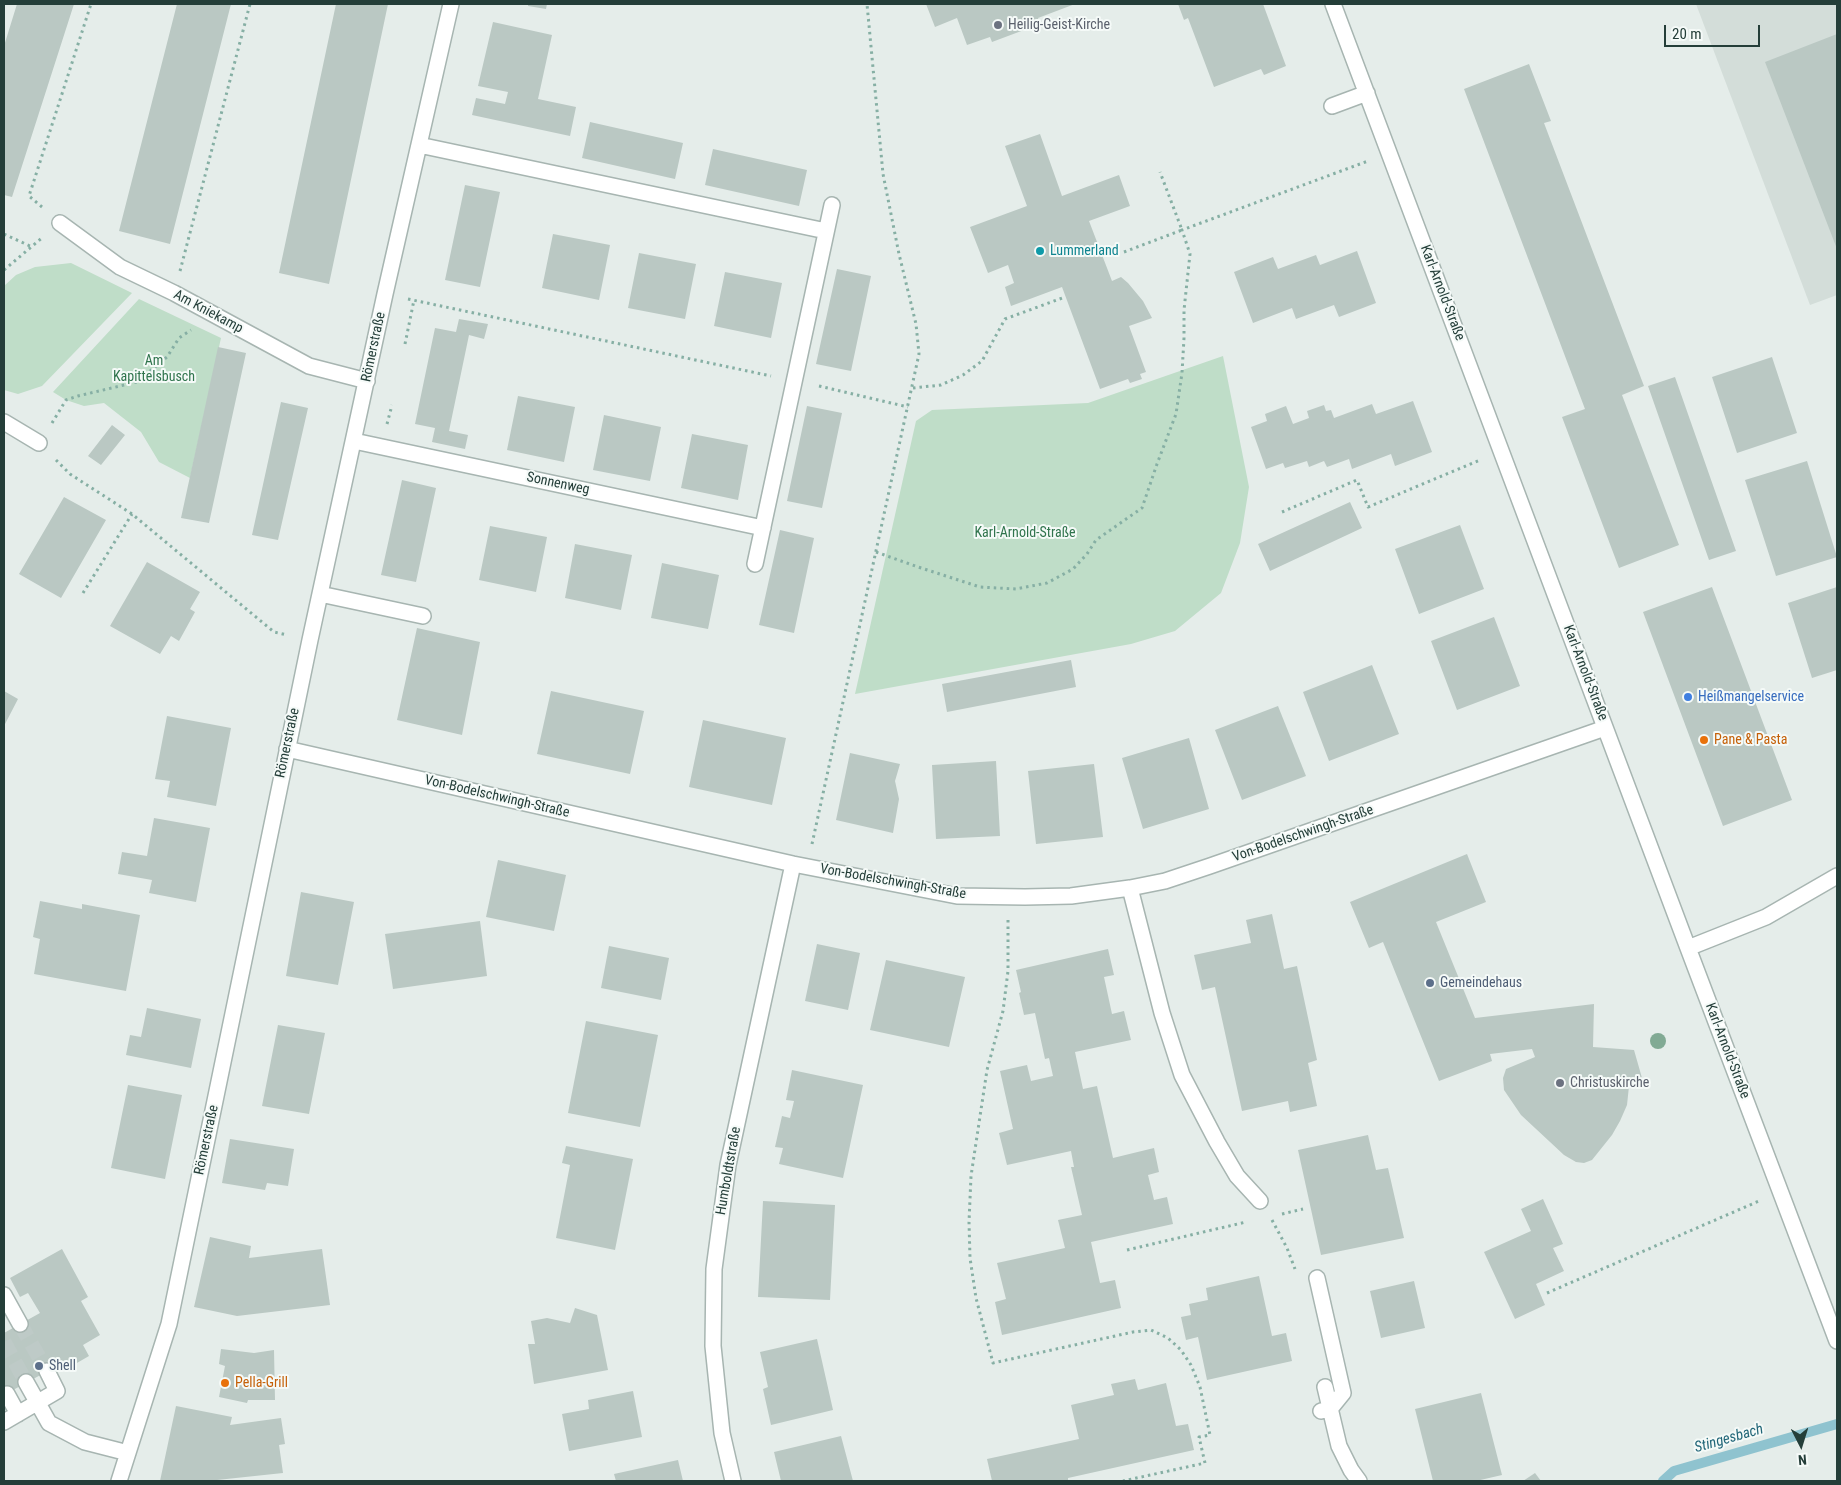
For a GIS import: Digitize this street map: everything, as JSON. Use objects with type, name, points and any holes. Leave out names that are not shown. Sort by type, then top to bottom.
[{"type":"street","name":"Römerstraße","points":[[119,1481],[169,1324],[310,640],[385,294],[451,4]]},
{"type":"street","name":"Karl-Arnold-Straße","points":[[1333,4],[1837,1341]]},
{"type":"street","points":[[1332,106],[1367,93]]},
{"type":"street","points":[[419,145],[826,231]]},
{"type":"street","points":[[756,564],[832,205]]},
{"type":"street","name":"Am Kniekamp","points":[[60,223],[120,267],[174,293],[309,366],[367,381]]},
{"type":"street","points":[[4,422],[39,443]]},
{"type":"street","name":"Sonnenweg","points":[[354,441],[763,528]]},
{"type":"street","points":[[320,594],[423,616]]},
{"type":"street","name":"Von-Bodelschwingh-Straße","points":[[287,749],[800,865],[957,896],[1072,896],[1165,881],[1605,728]]},
{"type":"street","name":"Humboldtstraße","points":[[733,1481],[722,1432],[713,1346],[714,1269],[728,1165],[800,865]]},
{"type":"street","points":[[1688,948],[1766,917],[1837,876]]},
{"type":"street","points":[[1130,888],[1162,1013],[1182,1075],[1237,1176],[1260,1200]]},
{"type":"street","points":[[1317,1278],[1343,1393],[1325,1410]]},
{"type":"street","points":[[4,1295],[20,1324]]},
{"type":"street","points":[[4,1422],[57,1392],[46,1371]]},
{"type":"street","points":[[26,1382],[49,1423],[85,1442],[128,1453]]},
{"type":"street","points":[[1325,1387],[1325,1410],[1339,1446],[1358,1481]]},
{"type":"street","points":[[6,1394],[18,1414]]},
{"type":"path","points":[[4,270],[60,223],[29,196],[91,4]]},
{"type":"path","points":[[174,293],[250,4]]},
{"type":"path","points":[[800,865],[876,552],[919,354],[918,338],[898,254],[884,174],[867,4]]},
{"type":"path","points":[[1124,252],[1390,153]]},
{"type":"path","points":[[876,552],[980,587],[1016,589],[1047,582],[1073,569],[1087,554],[1096,540],[1142,508],[1156,464],[1176,414],[1182,373],[1184,310],[1190,254],[1160,172]]},
{"type":"path","points":[[4,234],[32,247]]},
{"type":"path","points":[[385,294],[794,380],[908,406]]},
{"type":"path","points":[[913,388],[942,385],[963,375],[982,361],[1005,319],[1065,297]]},
{"type":"path","points":[[405,344],[414,300]]},
{"type":"path","points":[[66,400],[137,382],[167,357],[179,338],[198,326],[206,310]]},
{"type":"path","points":[[39,443],[70,474],[132,514],[274,632],[310,640]]},
{"type":"path","points":[[1282,512],[1356,480],[1368,507],[1501,451]]},
{"type":"path","points":[[83,593],[132,514]]},
{"type":"path","points":[[1008,897],[1008,971],[1003,1011],[987,1070],[971,1176],[970,1258],[976,1298],[993,1363],[1133,1332],[1151,1330],[1168,1338],[1180,1350],[1191,1364],[1200,1387],[1210,1435],[1199,1437],[1205,1462],[1123,1481]]},
{"type":"path","points":[[1547,1293],[1781,1192]]},
{"type":"path","points":[[1270,1216],[1303,1209]]},
{"type":"path","points":[[1127,1250],[1251,1221]]},
{"type":"shaded area","points":[[1696,4],[1837,4],[1837,295],[1810,305]]},
{"type":"green space","points":[[71,263],[132,293],[42,386],[18,394],[4,390],[4,286],[16,275],[35,267]]},
{"type":"green space","name":"Am Kapittelsbusch","points":[[139,299],[221,338],[190,478],[159,462],[141,432],[104,403],[84,406],[66,400],[53,392]]},
{"type":"green space","name":"Karl-Arnold-Straße","points":[[1223,356],[1249,487],[1240,543],[1221,593],[1175,631],[1131,644],[855,694],[916,421],[932,410],[1088,403]]},
{"type":"building","points":[[17,4],[74,4],[12,197],[4,195],[4,46]]},
{"type":"building","points":[[177,4],[231,4],[170,244],[119,231]]},
{"type":"building","points":[[336,4],[388,4],[329,284],[279,273]]},
{"type":"building","points":[[528,4],[547,4],[546,9],[528,6]]},
{"type":"building","name":"Heilig-Geist-Kirche","points":[[926,4],[1075,4],[1038,18],[1040,24],[992,42],[990,37],[967,45],[957,18],[935,27]]},
{"type":"building","points":[[1178,4],[1263,4],[1286,66],[1264,75],[1261,69],[1214,87],[1188,18],[1184,20]]},
{"type":"building","points":[[493,22],[552,35],[538,99],[576,107],[570,136],[472,115],[476,98],[505,104],[508,92],[478,86]]},
{"type":"building","points":[[1837,34],[1837,249],[1765,62]]},
{"type":"building","points":[[1529,64],[1551,121],[1544,123],[1644,386],[1622,395],[1679,545],[1619,568],[1562,417],[1585,409],[1464,89]]},
{"type":"building","points":[[590,122],[683,143],[675,179],[582,158]]},
{"type":"building","name":"Lummerland","points":[[1040,134],[1062,196],[1119,175],[1130,206],[1089,221],[1112,281],[1121,277],[1128,283],[1143,301],[1152,318],[1129,326],[1146,372],[1140,374],[1142,379],[1130,383],[1128,379],[1100,389],[1062,287],[1011,306],[1005,287],[1014,283],[1008,265],[988,273],[970,227],[1027,206],[1005,146]]},
{"type":"building","points":[[713,149],[807,170],[799,206],[705,185]]},
{"type":"building","points":[[465,185],[500,192],[480,287],[445,280]]},
{"type":"building","points":[[553,234],[610,245],[599,300],[542,288]]},
{"type":"building","points":[[1357,251],[1376,303],[1339,317],[1334,305],[1296,319],[1292,308],[1253,323],[1234,272],[1273,257],[1278,269],[1316,255],[1320,265]]},
{"type":"building","points":[[639,253],[696,264],[685,319],[628,308]]},
{"type":"building","points":[[837,269],[871,276],[851,371],[816,364]]},
{"type":"building","points":[[725,272],[782,283],[771,338],[714,326]]},
{"type":"building","points":[[459,319],[488,324],[484,339],[469,335],[449,431],[468,435],[465,449],[432,442],[435,428],[415,424],[435,328],[456,332]]},
{"type":"building","points":[[218,347],[246,353],[209,523],[181,518]]},
{"type":"building","points":[[1772,357],[1797,433],[1737,453],[1712,377]]},
{"type":"building","points":[[1675,377],[1736,551],[1709,560],[1648,386]]},
{"type":"building","points":[[518,396],[575,407],[564,462],[507,450]]},
{"type":"building","points":[[1413,401],[1432,452],[1395,466],[1391,454],[1352,469],[1349,459],[1327,467],[1324,461],[1309,467],[1307,461],[1285,468],[1283,463],[1266,469],[1251,427],[1267,421],[1265,414],[1286,406],[1293,424],[1309,418],[1307,411],[1324,405],[1326,411],[1331,410],[1334,418],[1372,404],[1376,414]]},
{"type":"building","points":[[281,402],[308,408],[278,540],[252,535]]},
{"type":"building","points":[[807,406],[842,413],[822,508],[787,501]]},
{"type":"building","points":[[604,415],[661,427],[650,481],[593,470]]},
{"type":"building","points":[[112,425],[125,435],[101,465],[88,456]]},
{"type":"building","points":[[692,434],[748,445],[738,500],[681,488]]},
{"type":"building","points":[[1807,461],[1837,557],[1776,576],[1745,480]]},
{"type":"building","points":[[402,480],[436,488],[416,582],[381,575]]},
{"type":"building","points":[[64,497],[106,520],[61,598],[19,574]]},
{"type":"building","points":[[1350,502],[1362,528],[1270,571],[1258,544]]},
{"type":"building","points":[[1460,525],[1484,589],[1419,614],[1395,549]]},
{"type":"building","points":[[490,526],[547,537],[536,592],[479,580]]},
{"type":"building","points":[[780,530],[814,538],[794,633],[759,625]]},
{"type":"building","points":[[575,544],[632,555],[621,610],[565,598]]},
{"type":"building","points":[[147,562],[200,592],[190,609],[195,612],[179,641],[171,636],[160,654],[110,626]]},
{"type":"building","points":[[662,563],[719,575],[708,629],[651,618]]},
{"type":"building","points":[[1712,587],[1792,800],[1723,826],[1643,612]]},
{"type":"building","points":[[1837,587],[1837,670],[1812,678],[1788,603]]},
{"type":"building","points":[[1494,617],[1520,686],[1457,710],[1431,641]]},
{"type":"building","points":[[417,628],[480,642],[462,735],[397,720]]},
{"type":"building","points":[[1071,660],[1076,687],[947,712],[942,684]]},
{"type":"building","points":[[1372,665],[1399,734],[1329,761],[1303,692]]},
{"type":"building","points":[[4,691],[18,699],[4,726]]},
{"type":"building","points":[[551,691],[644,711],[630,774],[537,754]]},
{"type":"building","points":[[1278,706],[1306,776],[1242,800],[1215,730]]},
{"type":"building","points":[[167,716],[231,728],[216,806],[167,797],[170,781],[155,779]]},
{"type":"building","points":[[703,720],[786,738],[772,805],[689,787]]},
{"type":"building","points":[[1189,738],[1209,809],[1143,829],[1122,758]]},
{"type":"building","points":[[850,753],[900,764],[895,781],[899,799],[893,833],[836,820]]},
{"type":"building","points":[[996,761],[1000,836],[936,839],[932,765]]},
{"type":"building","points":[[1094,764],[1103,837],[1036,844],[1028,771]]},
{"type":"building","points":[[154,818],[210,828],[196,902],[149,893],[152,880],[118,874],[122,852],[147,856]]},
{"type":"building","points":[[1467,854],[1486,902],[1436,922],[1475,1018],[1594,1004],[1593,1047],[1634,1050],[1644,1085],[1629,1086],[1627,1105],[1620,1121],[1612,1135],[1592,1160],[1584,1163],[1576,1162],[1564,1155],[1521,1115],[1504,1090],[1503,1078],[1506,1069],[1535,1057],[1532,1049],[1490,1054],[1492,1061],[1439,1081],[1383,942],[1369,948],[1350,902]]},
{"type":"building","points":[[498,860],[566,875],[554,931],[486,917]]},
{"type":"building","points":[[301,892],[354,902],[338,985],[286,976]]},
{"type":"building","points":[[40,901],[82,909],[82,904],[140,915],[126,991],[34,974],[40,939],[33,937]]},
{"type":"building","points":[[1272,914],[1284,969],[1297,966],[1317,1060],[1308,1063],[1317,1106],[1290,1112],[1288,1101],[1242,1111],[1215,987],[1202,990],[1194,955],[1251,943],[1246,920]]},
{"type":"building","points":[[480,921],[487,976],[393,989],[385,934]]},
{"type":"building","points":[[817,944],[860,953],[848,1010],[805,1001]]},
{"type":"building","points":[[609,946],[669,958],[661,1000],[601,988]]},
{"type":"building","points":[[1108,949],[1114,975],[1104,977],[1112,1014],[1124,1011],[1131,1040],[1075,1052],[1083,1089],[1097,1086],[1113,1158],[1154,1148],[1159,1172],[1148,1175],[1154,1200],[1167,1197],[1173,1224],[1091,1242],[1100,1283],[1115,1280],[1121,1308],[1002,1335],[995,1302],[1006,1299],[997,1263],[1065,1248],[1058,1220],[1082,1215],[1071,1167],[1074,1167],[1071,1151],[1007,1165],[999,1133],[1013,1129],[1000,1071],[1027,1065],[1031,1081],[1053,1076],[1049,1058],[1045,1059],[1035,1013],[1024,1015],[1016,970]]},
{"type":"building","points":[[886,960],[965,977],[949,1047],[870,1030]]},
{"type":"building","points":[[147,1008],[201,1019],[191,1068],[126,1055],[130,1035],[141,1037]]},
{"type":"building","points":[[586,1021],[658,1035],[640,1127],[568,1113]]},
{"type":"building","points":[[278,1025],[325,1033],[309,1114],[262,1106]]},
{"type":"building","points":[[792,1070],[863,1085],[843,1178],[779,1164],[783,1148],[775,1147],[782,1116],[790,1118],[794,1101],[786,1100]]},
{"type":"building","points":[[128,1085],[182,1095],[165,1179],[111,1168]]},
{"type":"building","points":[[1368,1135],[1376,1170],[1388,1168],[1404,1238],[1321,1255],[1298,1150]]},
{"type":"building","points":[[230,1139],[294,1149],[288,1186],[267,1183],[265,1190],[222,1183]]},
{"type":"building","points":[[566,1146],[633,1159],[615,1250],[556,1238],[570,1165],[562,1163]]},
{"type":"building","points":[[1543,1199],[1563,1244],[1553,1248],[1564,1271],[1536,1284],[1545,1305],[1515,1319],[1484,1252],[1531,1231],[1521,1209]]},
{"type":"building","points":[[763,1201],[835,1205],[830,1300],[758,1297]]},
{"type":"building","points":[[210,1237],[251,1246],[249,1258],[322,1249],[330,1305],[237,1316],[194,1307]]},
{"type":"building","points":[[62,1249],[88,1297],[81,1301],[100,1335],[83,1345],[89,1356],[70,1367],[66,1361],[4,1395],[4,1333],[40,1313],[28,1293],[20,1297],[10,1278]]},
{"type":"building","points":[[1259,1276],[1272,1336],[1286,1333],[1292,1361],[1207,1380],[1198,1337],[1186,1340],[1181,1317],[1191,1315],[1189,1304],[1208,1300],[1206,1288]]},
{"type":"building","points":[[1414,1281],[1425,1328],[1381,1338],[1370,1291]]},
{"type":"building","points":[[575,1308],[597,1315],[608,1370],[534,1384],[528,1344],[535,1344],[531,1321],[547,1318],[570,1323]]},
{"type":"building","points":[[817,1339],[833,1410],[771,1425],[763,1389],[768,1387],[760,1352]]},
{"type":"building","points":[[221,1349],[254,1353],[274,1350],[275,1400],[248,1400],[247,1403],[219,1397],[225,1366],[219,1364]]},
{"type":"building","points":[[1135,1379],[1138,1390],[1166,1383],[1176,1426],[1188,1424],[1194,1450],[1068,1478],[1068,1481],[992,1481],[987,1459],[1079,1439],[1071,1405],[1114,1395],[1111,1384]]},
{"type":"building","points":[[633,1391],[642,1437],[569,1451],[562,1414],[589,1409],[588,1400]]},
{"type":"building","points":[[1481,1393],[1502,1475],[1476,1481],[1433,1481],[1415,1409]]},
{"type":"building","points":[[176,1406],[232,1417],[230,1425],[281,1418],[285,1444],[279,1445],[283,1473],[217,1481],[160,1481]]},
{"type":"building","points":[[841,1436],[853,1481],[781,1481],[774,1452]]},
{"type":"building","points":[[678,1460],[683,1481],[616,1481],[614,1474]]},
{"type":"building","points":[[1535,1473],[1541,1481],[1523,1481]]},
{"type":"waterway","name":"Stingesbach","points":[[1663,1481],[1674,1471],[1837,1424]]},
{"type":"tunnel","points":[[20,1324],[47,1371]]},
{"type":"tunnel","points":[[4,1342],[26,1382]]},
{"type":"place","name":"Heilig-Geist-Kirche","points":[[998,25]]},
{"type":"place","name":"Lummerland","points":[[1040,251]]},
{"type":"place","name":"Heißmangelservice","points":[[1688,697]]},
{"type":"place","name":"Pane & Pasta","points":[[1704,740]]},
{"type":"place","name":"Gemeindehaus","points":[[1430,983]]},
{"type":"place","name":"Christuskirche","points":[[1560,1083]]},
{"type":"place","name":"Shell","points":[[39,1366]]},
{"type":"place","name":"Pella-Grill","points":[[225,1383]]}]
